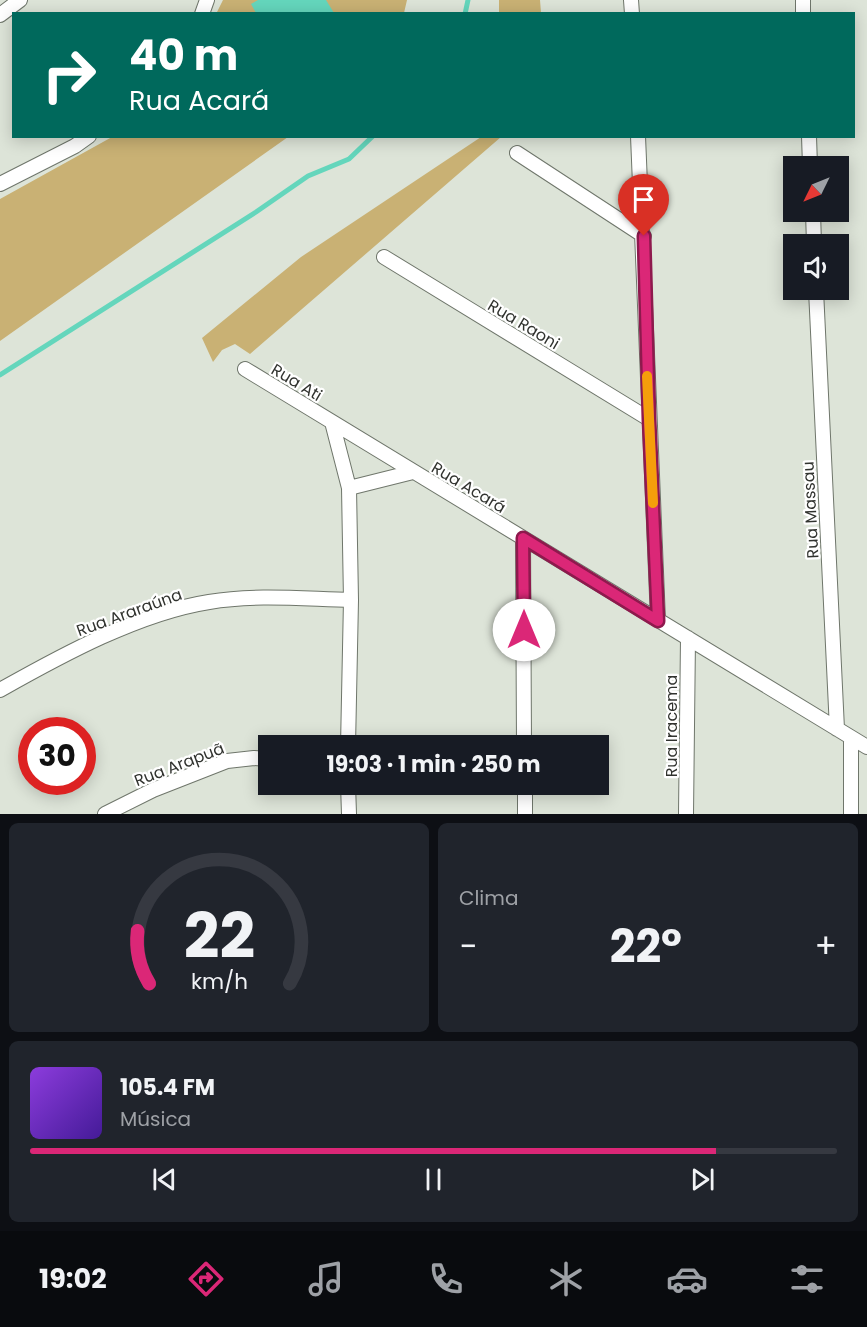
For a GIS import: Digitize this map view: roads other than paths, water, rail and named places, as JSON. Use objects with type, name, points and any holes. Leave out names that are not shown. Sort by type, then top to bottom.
[{"type":"street","points":[[0,15],[20,0]]},
{"type":"street","points":[[0,184],[86,138]]},
{"type":"street","points":[[638,138],[644,236],[658,621]]},
{"type":"street","points":[[809,138],[810,156]]},
{"type":"street","points":[[517,153],[644,236]]},
{"type":"street","name":"Rua Raoni","points":[[384,257],[649,419]]},
{"type":"street","name":"Rua Massau","points":[[816,300],[837,729]]},
{"type":"street","name":"Rua Ati","points":[[245,369],[332,423]]},
{"type":"street","points":[[332,423],[349,488],[351,600],[348,735]]},
{"type":"street","name":"Rua Acará","points":[[332,423],[867,747]]},
{"type":"street","points":[[349,488],[413,472]]},
{"type":"street","points":[[523,538],[524,735]]},
{"type":"street","name":"Rua Araraúna","points":[[0,690],[61,656],[166,613],[209,602],[273,598],[351,600]]},
{"type":"street","name":"Rua Iracema","points":[[686,814],[688,638]]},
{"type":"street","points":[[851,738],[851,814]]},
{"type":"street","name":"Rua Arapuã","points":[[105,814],[153,790],[227,761],[258,758]]},
{"type":"street","points":[[348,795],[349,814]]},
{"type":"street","points":[[525,795],[525,814]]},
{"type":"waterway","points":[[465,12],[468,0]]},
{"type":"waterway","points":[[0,375],[256,212],[308,176],[349,159],[371,138]]}]
